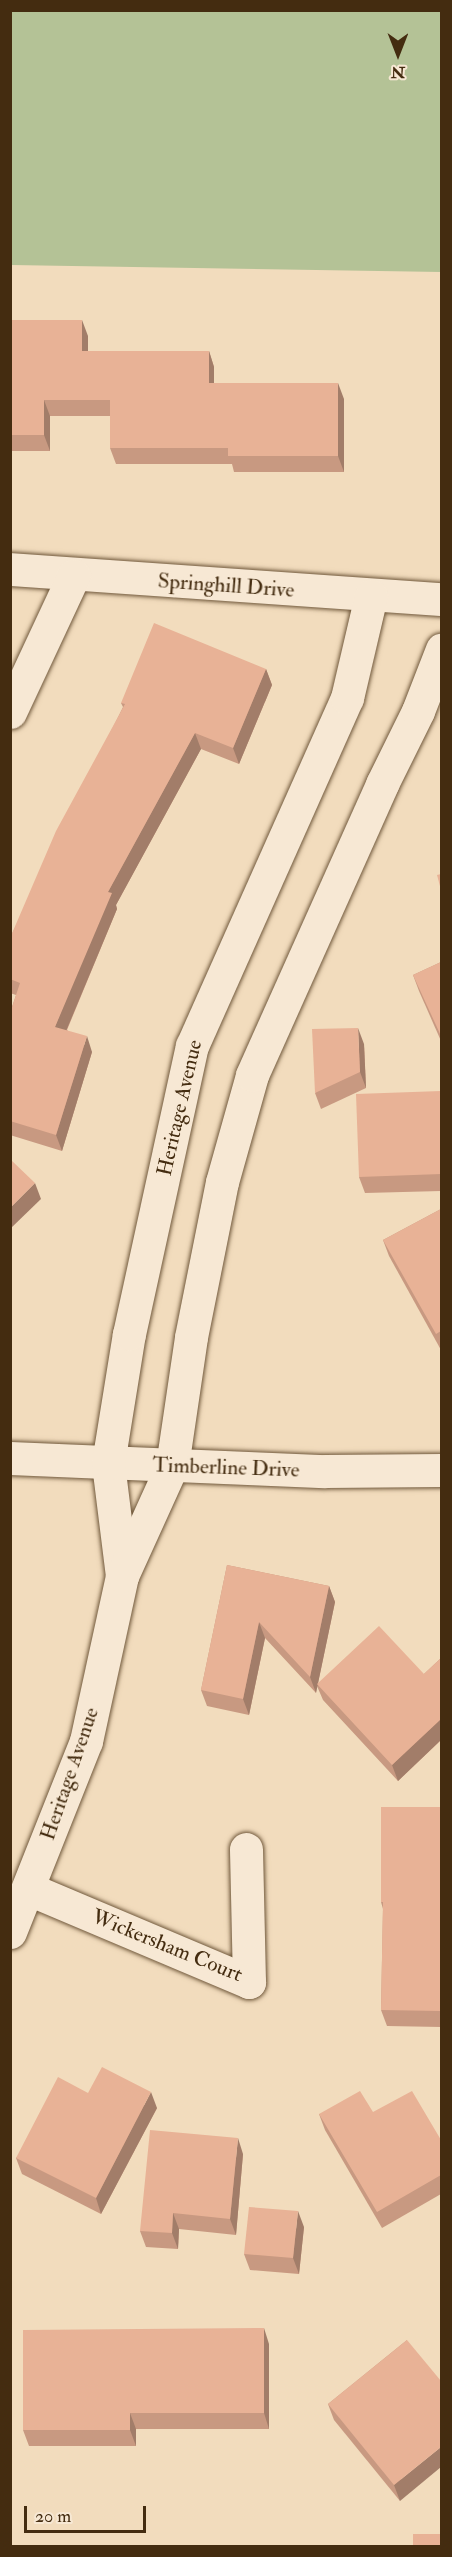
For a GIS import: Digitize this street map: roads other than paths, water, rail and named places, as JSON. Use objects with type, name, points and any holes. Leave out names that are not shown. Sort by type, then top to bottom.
[{"type":"street","name":"Springhill Drive","points":[[10,569],[370,596],[441,599]]},
{"type":"street","points":[[10,712],[74,574]]},
{"type":"street","name":"Heritage Avenue","points":[[122,1576],[108,1463],[129,1334],[192,1046],[347,698],[370,596]]},
{"type":"street","name":"Heritage Avenue","points":[[10,1932],[86,1741],[122,1576],[172,1466],[191,1337],[222,1182],[252,1075],[418,711],[441,649]]},
{"type":"street","name":"Timberline Drive","points":[[10,1458],[325,1471],[441,1470]]},
{"type":"street","name":"Wickersham Court","points":[[29,1889],[249,1982],[246,1849]]}]
